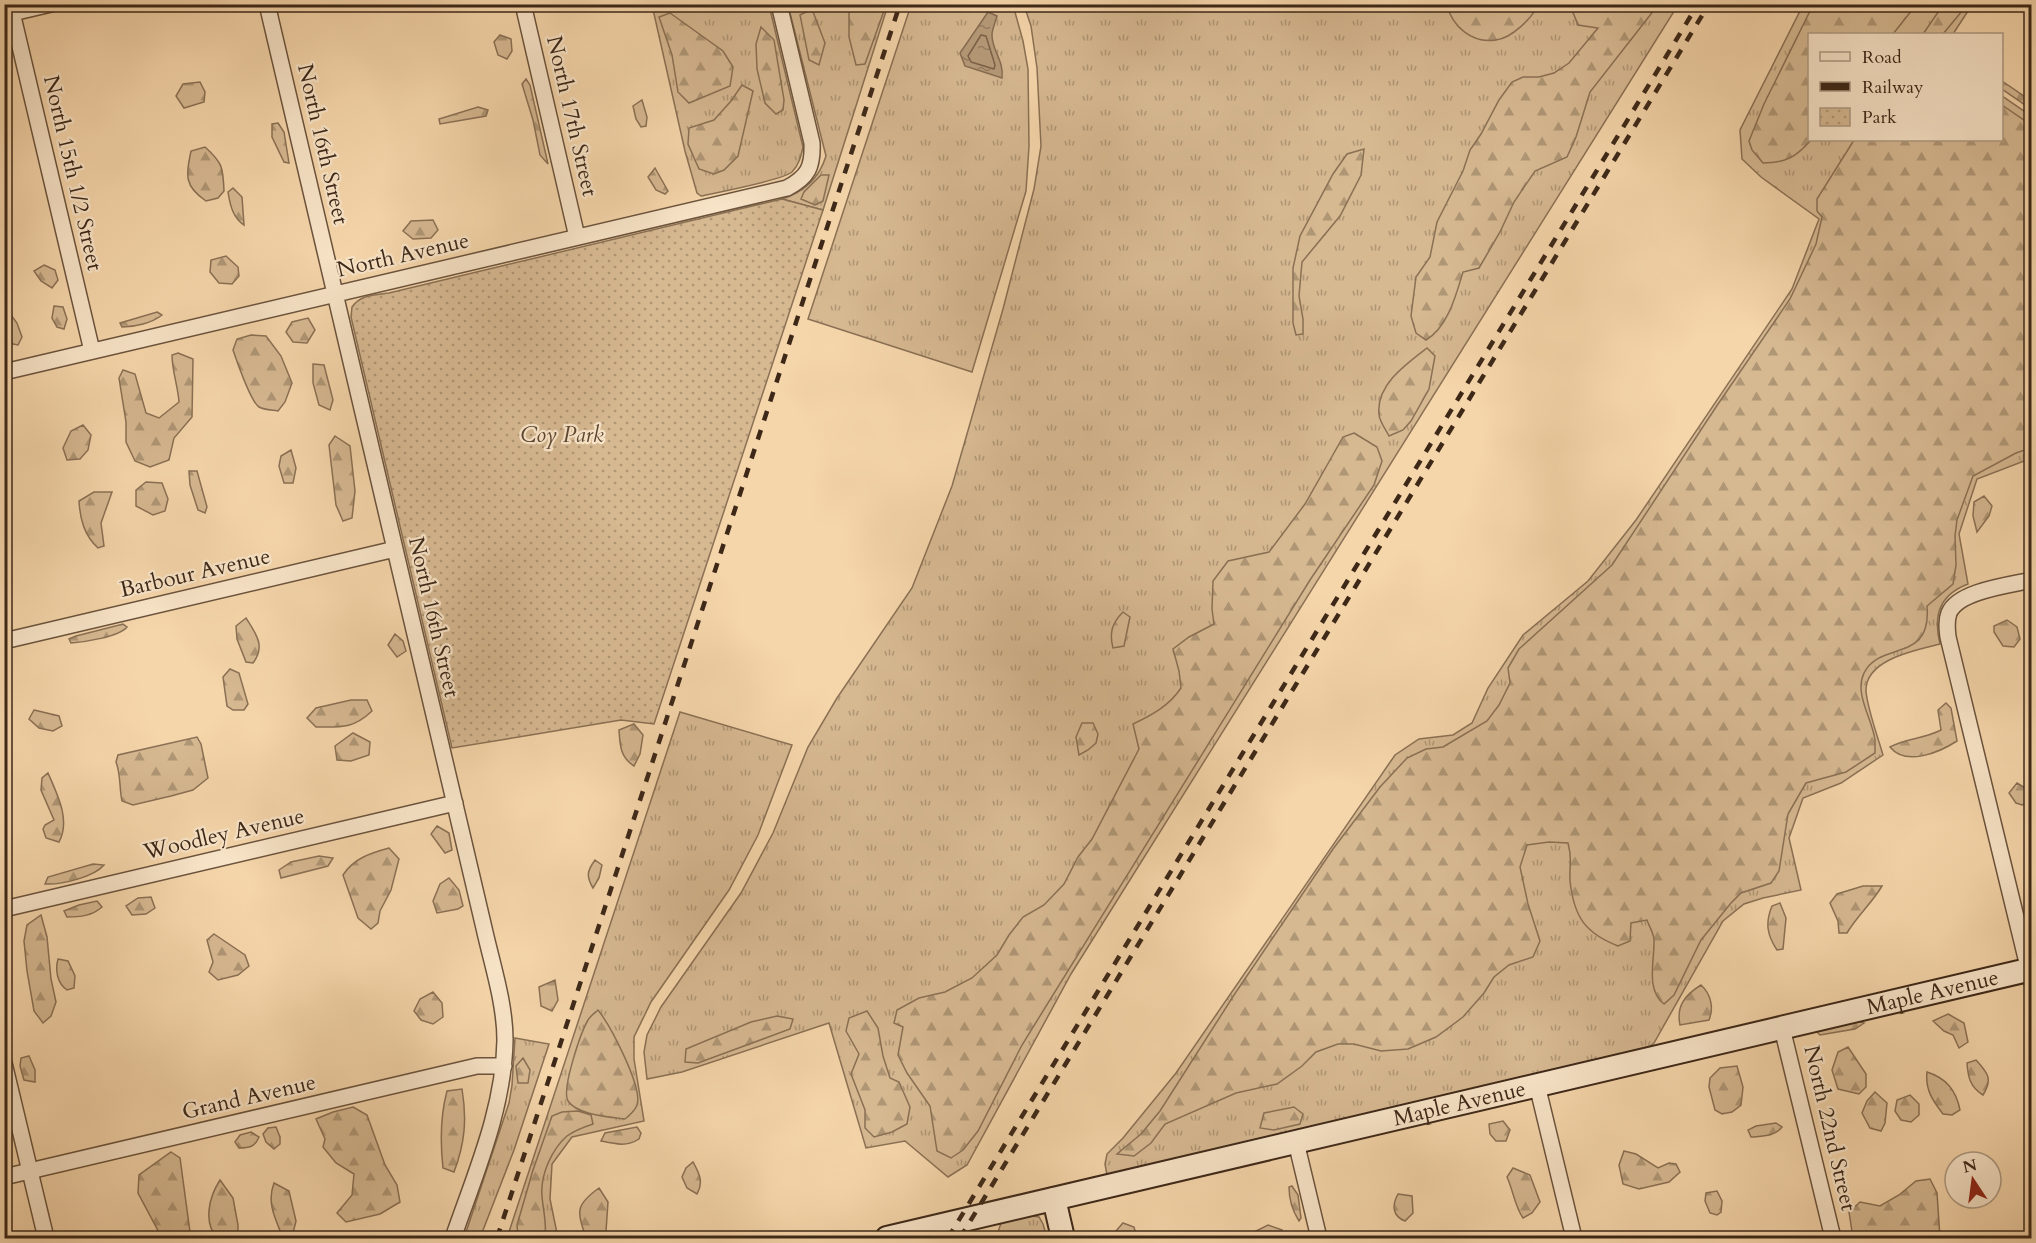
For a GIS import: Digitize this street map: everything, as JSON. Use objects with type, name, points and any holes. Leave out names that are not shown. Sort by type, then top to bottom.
[{"type":"main road","name":"Maple Avenue","points":[[887,1239],[1782,1028],[2030,974]]},
{"type":"main road","points":[[1053,1199],[1063,1239]]},
{"type":"street","points":[[9,11],[51,4]]},
{"type":"street","name":"North 16th Street","points":[[267,4],[501,1009],[505,1038],[501,1092],[453,1239]]},
{"type":"street","name":"North 17th Street","points":[[523,4],[577,237]]},
{"type":"street","name":"North Avenue","points":[[4,372],[787,188],[799,182],[807,172],[813,158],[812,143],[779,4]]},
{"type":"street","name":"North 15th 1/2 Street","points":[[9,11],[92,351]]},
{"type":"street","name":"Barbour Avenue","points":[[4,641],[395,549]]},
{"type":"street","points":[[2030,974],[1948,637],[1947,621],[1949,612],[1961,599],[2031,580]]},
{"type":"street","name":"Woodley Avenue","points":[[4,909],[454,803]]},
{"type":"street","name":"North 22nd Street","points":[[1782,1028],[1833,1239]]},
{"type":"street","points":[[4,1062],[46,1239]]},
{"type":"street","name":"Grand Avenue","points":[[4,1177],[477,1066],[504,1066]]},
{"type":"street","points":[[1538,1085],[1574,1239]]},
{"type":"street","points":[[1296,1142],[1319,1239]]},
{"type":"green space","points":[[652,5],[769,5],[803,147],[798,163],[792,172],[775,179],[735,189],[701,196],[697,193],[685,151]]},
{"type":"green space","points":[[788,5],[888,5],[823,210],[782,199],[810,184],[826,156]]},
{"type":"green space","points":[[849,5],[886,5],[865,64],[856,65],[849,37]]},
{"type":"green space","points":[[911,5],[1013,5],[1028,69],[1029,146],[1026,191],[972,372],[808,319]]},
{"type":"green space","points":[[1024,5],[1678,5],[1071,974],[967,1165],[948,1177],[905,1141],[866,1148],[829,1023],[682,1072],[647,1079],[644,1052],[647,1035],[661,1007],[741,893],[773,833],[808,747],[837,698],[912,588],[952,486],[1003,309],[1034,189],[1041,146],[1037,68],[1031,26]]},
{"type":"green space","points":[[1447,5],[1538,5],[1531,16],[1508,36],[1487,41],[1464,32],[1453,20]]},
{"type":"green space","points":[[1570,5],[1658,5],[1590,92],[1576,137],[1567,157],[1535,171],[1514,202],[1479,268],[1463,272],[1446,319],[1426,340],[1416,333],[1411,316],[1416,277],[1430,257],[1437,222],[1463,171],[1470,150],[1512,82],[1523,77],[1539,77],[1554,73],[1569,63],[1598,28],[1578,25]]},
{"type":"green space","points":[[1803,5],[1972,5],[1954,33],[1808,33],[1808,141],[2003,141],[2003,97],[2031,116],[2032,458],[1977,479],[1959,534],[1968,584],[1950,594],[1940,608],[1937,624],[1940,644],[1894,658],[1874,671],[1868,680],[1866,691],[1870,714],[1883,755],[1841,783],[1803,798],[1789,838],[1801,890],[1744,904],[1723,921],[1654,1043],[1649,1047],[1107,1175],[1105,1164],[1107,1154],[1123,1138],[1176,1073],[1395,755],[1419,739],[1453,735],[1472,723],[1488,688],[1523,635],[1588,581],[1636,520],[1792,289],[1819,219],[1761,177],[1742,159],[1740,130]]},
{"type":"green space","points":[[1813,5],[1916,5],[1894,33],[1808,33],[1808,141],[1810,141],[1790,158],[1763,163],[1752,150],[1749,141],[1764,104]]},
{"type":"green space","points":[[1943,5],[1967,5],[1944,33],[1924,33]]},
{"type":"green space","points":[[812,9],[825,43],[819,65],[809,60],[800,15]]},
{"type":"green space","points":[[670,13],[723,51],[733,67],[730,86],[689,103],[678,92],[672,55],[659,17]]},
{"type":"green space","points":[[761,27],[774,40],[784,100],[783,110],[776,114],[765,103],[757,69],[756,44]]},
{"type":"green space","points":[[500,35],[511,39],[512,51],[507,59],[498,55],[494,42]]},
{"type":"green space","points":[[526,79],[530,85],[548,164],[540,155],[533,120],[522,84]]},
{"type":"green space","points":[[200,82],[205,92],[204,102],[184,108],[176,96],[183,84]]},
{"type":"green space","points":[[2003,82],[2031,101],[2031,109],[2003,90]]},
{"type":"green space","points":[[742,85],[753,91],[738,156],[724,170],[714,174],[699,169],[688,144],[689,128],[714,120]]},
{"type":"green space","points":[[642,100],[647,117],[646,126],[641,127],[636,119],[633,106]]},
{"type":"green space","points":[[2003,106],[2031,125],[2031,448],[2016,453],[1973,476],[1957,520],[1956,565],[1953,584],[1927,606],[1926,624],[1922,636],[1913,644],[1881,657],[1864,673],[1861,681],[1862,698],[1875,740],[1875,753],[1846,772],[1806,783],[1788,814],[1779,871],[1771,883],[1741,893],[1731,903],[1701,940],[1674,995],[1664,1004],[1658,998],[1653,982],[1654,939],[1647,920],[1631,923],[1630,941],[1618,946],[1597,935],[1583,922],[1575,905],[1570,881],[1571,859],[1568,843],[1549,842],[1527,845],[1520,867],[1528,904],[1540,941],[1533,957],[1509,965],[1494,977],[1484,993],[1463,1017],[1436,1037],[1408,1049],[1381,1051],[1354,1044],[1338,1044],[1316,1052],[1302,1066],[1277,1084],[1236,1093],[1165,1124],[1151,1143],[1134,1156],[1117,1154],[1141,1134],[1160,1111],[1234,995],[1333,849],[1380,787],[1407,758],[1426,749],[1443,747],[1487,721],[1499,705],[1510,683],[1508,668],[1519,649],[1612,565],[1790,299],[1816,244],[1822,217],[1817,211],[1817,199],[1853,141],[2003,141]]},
{"type":"green space","points":[[478,107],[488,110],[486,116],[440,124],[439,119]]},
{"type":"green space","points":[[278,123],[284,132],[289,163],[284,162],[272,137],[272,124]]},
{"type":"green space","points":[[205,147],[221,166],[224,191],[218,198],[206,201],[199,196],[188,180],[191,151]]},
{"type":"green space","points":[[1364,149],[1361,175],[1340,216],[1302,262],[1299,296],[1303,334],[1296,335],[1293,323],[1293,268],[1300,236],[1333,174],[1347,154]]},
{"type":"green space","points":[[655,168],[668,191],[665,194],[656,190],[648,177]]},
{"type":"green space","points":[[821,175],[829,175],[823,201],[815,205],[801,199],[804,192]]},
{"type":"green space","points":[[233,188],[242,197],[244,225],[237,219],[231,206],[228,192]]},
{"type":"green space","name":"Coy Park","points":[[782,199],[823,210],[654,724],[621,720],[452,748],[351,317],[352,307],[359,300],[368,296],[389,293]]},
{"type":"green space","points":[[433,220],[438,230],[431,238],[413,239],[403,231],[411,221]]},
{"type":"green space","points":[[226,256],[238,267],[239,276],[232,284],[219,283],[210,272],[211,260]]},
{"type":"green space","points":[[44,265],[55,270],[58,280],[52,288],[41,281],[34,271]]},
{"type":"green space","points":[[54,306],[63,307],[67,319],[64,329],[57,327],[52,318]]},
{"type":"green space","points":[[8,311],[17,323],[22,337],[18,345],[13,344],[5,329],[5,314]]},
{"type":"green space","points":[[157,312],[162,315],[143,324],[122,327],[120,323]]},
{"type":"green space","points":[[308,318],[315,330],[307,343],[293,342],[286,332],[292,322]]},
{"type":"green space","points":[[251,335],[266,336],[281,356],[292,383],[285,402],[278,411],[263,409],[256,404],[248,390],[233,350],[237,339]]},
{"type":"green space","points":[[1427,348],[1435,356],[1429,389],[1411,421],[1403,430],[1389,436],[1379,417],[1379,403],[1382,394],[1394,376]]},
{"type":"green space","points":[[178,353],[193,359],[192,417],[174,438],[169,460],[150,467],[135,461],[126,442],[126,422],[119,378],[123,370],[135,374],[146,413],[159,418],[179,402],[172,355]]},
{"type":"green space","points":[[313,364],[324,365],[333,400],[330,410],[319,405],[313,383]]},
{"type":"green space","points":[[83,425],[91,435],[88,450],[80,459],[67,460],[63,448],[71,431]]},
{"type":"green space","points":[[1354,433],[1377,447],[1382,461],[1374,485],[1310,580],[1022,1045],[978,1131],[963,1150],[951,1158],[937,1151],[930,1106],[907,1073],[898,1055],[903,1027],[894,1023],[897,1010],[919,998],[945,992],[972,978],[997,955],[1023,917],[1044,905],[1064,884],[1078,857],[1092,839],[1139,749],[1133,724],[1160,709],[1181,688],[1173,649],[1189,637],[1214,624],[1213,581],[1228,561],[1269,552],[1305,504],[1343,437]]},
{"type":"green space","points":[[335,436],[350,446],[355,491],[352,518],[343,521],[336,505],[329,445]]},
{"type":"green space","points":[[291,450],[296,468],[293,483],[284,483],[279,466],[281,456]]},
{"type":"green space","points":[[189,471],[197,471],[207,507],[205,513],[198,510],[190,485]]},
{"type":"green space","points":[[146,482],[162,483],[168,499],[165,511],[153,515],[136,506],[136,490]]},
{"type":"green space","points":[[94,492],[112,492],[101,523],[104,546],[98,548],[89,538],[84,526],[79,501]]},
{"type":"green space","points":[[1984,496],[1992,506],[1989,516],[1977,532],[1973,516],[1974,502]]},
{"type":"green space","points":[[1123,612],[1130,617],[1124,646],[1113,648],[1112,628]]},
{"type":"green space","points":[[246,618],[256,635],[259,646],[253,663],[246,662],[237,639],[236,626]]},
{"type":"green space","points":[[2007,620],[2017,627],[2020,639],[2014,647],[2003,646],[1994,632],[1994,626]]},
{"type":"green space","points":[[123,624],[127,627],[117,634],[71,643],[69,639],[76,636]]},
{"type":"green space","points":[[395,634],[403,641],[406,651],[397,657],[388,645]]},
{"type":"green space","points":[[230,669],[239,673],[248,704],[244,710],[233,710],[227,706],[223,677]]},
{"type":"green space","points":[[351,700],[367,700],[372,711],[353,724],[340,727],[316,727],[307,718],[316,708]]},
{"type":"green space","points":[[1946,703],[1951,708],[1957,741],[1933,753],[1914,757],[1897,753],[1890,747],[1941,730],[1938,710]]},
{"type":"green space","points":[[34,710],[59,716],[62,726],[53,731],[39,728],[29,719]]},
{"type":"green space","points":[[680,712],[792,745],[758,835],[729,890],[651,1002],[634,1037],[634,1059],[644,1121],[572,1137],[552,1164],[550,1199],[558,1238],[507,1238]]},
{"type":"green space","points":[[1082,723],[1093,723],[1098,734],[1096,743],[1079,755],[1076,737]]},
{"type":"green space","points":[[634,724],[643,735],[640,754],[634,766],[623,755],[619,730]]},
{"type":"green space","points":[[353,733],[370,742],[369,755],[351,761],[337,760],[335,746]]},
{"type":"green space","points":[[197,737],[201,744],[208,778],[193,790],[171,796],[133,805],[122,801],[116,762],[118,755]]},
{"type":"green space","points":[[48,773],[59,798],[63,816],[64,825],[59,842],[46,838],[43,829],[45,825],[54,820],[41,790],[42,778]]},
{"type":"green space","points":[[2017,783],[2030,791],[2030,802],[2022,805],[2016,803],[2009,793]]},
{"type":"green space","points":[[437,826],[449,833],[452,850],[445,853],[431,834]]},
{"type":"green space","points":[[389,848],[399,859],[391,890],[380,911],[378,923],[371,929],[358,918],[343,875],[358,860]]},
{"type":"green space","points":[[319,856],[333,858],[328,866],[281,878],[279,870],[291,862]]},
{"type":"green space","points":[[595,860],[602,865],[599,878],[593,888],[588,874]]},
{"type":"green space","points":[[93,864],[104,865],[93,873],[77,879],[45,884],[48,877]]},
{"type":"green space","points":[[449,878],[459,890],[463,906],[437,913],[433,901],[440,884]]},
{"type":"green space","points":[[1863,886],[1882,886],[1847,933],[1839,933],[1838,921],[1830,903],[1837,894]]},
{"type":"green space","points":[[151,897],[155,908],[146,914],[132,915],[126,906],[138,898]]},
{"type":"green space","points":[[97,901],[102,907],[90,914],[67,917],[64,911],[79,905]]},
{"type":"green space","points":[[1780,903],[1786,918],[1783,949],[1777,950],[1769,934],[1768,918],[1772,906]]},
{"type":"green space","points":[[41,915],[47,937],[56,1002],[51,1016],[43,1023],[34,1011],[24,941],[27,925]]},
{"type":"green space","points":[[214,934],[245,955],[249,966],[238,975],[218,980],[209,972],[213,962],[207,940]]},
{"type":"green space","points":[[58,959],[68,961],[75,976],[74,988],[67,990],[61,984],[57,972]]},
{"type":"green space","points":[[555,980],[558,1000],[552,1011],[541,1006],[539,987]]},
{"type":"green space","points":[[1701,985],[1711,1001],[1709,1020],[1680,1025],[1679,1012],[1683,1002]]},
{"type":"green space","points":[[433,992],[442,1003],[443,1017],[433,1024],[421,1020],[414,1011],[420,999]]},
{"type":"green space","points":[[598,1010],[617,1042],[638,1096],[634,1111],[625,1119],[586,1112],[572,1106],[568,1101],[567,1085],[577,1048],[588,1020]]},
{"type":"green space","points":[[867,1011],[878,1028],[890,1078],[899,1082],[910,1107],[907,1124],[892,1132],[874,1137],[865,1128],[865,1110],[851,1074],[859,1054],[846,1031],[849,1018]]},
{"type":"green space","points":[[1948,1014],[1964,1023],[1968,1042],[1959,1048],[1953,1035],[1944,1031],[1933,1021]]},
{"type":"green space","points":[[777,1016],[793,1019],[790,1029],[698,1063],[685,1062],[686,1049],[751,1022]]},
{"type":"green space","points":[[1858,1021],[1864,1023],[1855,1029],[1820,1035],[1817,1032],[1821,1030]]},
{"type":"green space","points":[[515,1038],[549,1044],[514,1150],[480,1238],[464,1238],[509,1103]]},
{"type":"green space","points":[[1848,1047],[1866,1074],[1866,1087],[1859,1094],[1838,1089],[1832,1070],[1838,1052]]},
{"type":"green space","points":[[29,1056],[35,1070],[35,1082],[24,1080],[20,1066],[21,1058]]},
{"type":"green space","points":[[523,1058],[530,1070],[528,1083],[518,1083],[516,1066]]},
{"type":"green space","points":[[1976,1060],[1988,1076],[1988,1085],[1983,1095],[1972,1085],[1968,1073],[1967,1063]]},
{"type":"green space","points":[[1737,1066],[1743,1087],[1741,1105],[1732,1112],[1722,1114],[1715,1110],[1709,1087],[1710,1078],[1720,1068]]},
{"type":"green space","points":[[1927,1072],[1945,1081],[1956,1096],[1960,1110],[1952,1115],[1943,1114],[1929,1090]]},
{"type":"green space","points":[[462,1089],[464,1131],[461,1151],[454,1172],[443,1168],[442,1120],[447,1091]]},
{"type":"green space","points":[[1875,1092],[1887,1103],[1885,1123],[1881,1131],[1870,1128],[1862,1113],[1867,1101]]},
{"type":"green space","points":[[1910,1095],[1919,1104],[1919,1115],[1911,1122],[1901,1120],[1895,1111],[1897,1100]]},
{"type":"green space","points":[[353,1107],[367,1115],[385,1165],[397,1185],[400,1202],[380,1214],[346,1222],[337,1213],[352,1195],[354,1174],[336,1163],[323,1147],[325,1139],[316,1119]]},
{"type":"green space","points":[[1294,1107],[1303,1114],[1300,1124],[1274,1130],[1260,1128],[1264,1113]]},
{"type":"green space","points":[[578,1111],[591,1115],[593,1124],[567,1136],[556,1148],[548,1163],[542,1188],[545,1238],[520,1238],[517,1225],[552,1116],[562,1112]]},
{"type":"green space","points":[[1503,1121],[1510,1130],[1506,1141],[1496,1141],[1490,1134],[1489,1124]]},
{"type":"green space","points":[[1776,1123],[1782,1127],[1768,1135],[1751,1137],[1748,1130],[1756,1126]]},
{"type":"green space","points":[[276,1127],[280,1144],[274,1149],[266,1142],[263,1134],[268,1128]]},
{"type":"green space","points":[[637,1127],[641,1133],[639,1139],[634,1142],[621,1144],[601,1141],[605,1133]]},
{"type":"green space","points":[[251,1132],[259,1137],[256,1143],[249,1147],[239,1148],[235,1142],[240,1135]]},
{"type":"green space","points":[[1624,1151],[1636,1154],[1658,1168],[1669,1163],[1676,1164],[1680,1172],[1669,1182],[1639,1189],[1623,1184],[1619,1165]]},
{"type":"green space","points":[[171,1152],[180,1158],[190,1232],[187,1238],[162,1238],[138,1193],[139,1175]]},
{"type":"green space","points":[[693,1162],[700,1182],[697,1194],[687,1188],[682,1177],[686,1168]]},
{"type":"green space","points":[[1513,1168],[1530,1175],[1540,1202],[1532,1213],[1523,1218],[1507,1177]]},
{"type":"green space","points":[[1930,1179],[1937,1193],[1940,1238],[1853,1238],[1849,1212],[1860,1202],[1880,1206],[1899,1195],[1916,1181]]},
{"type":"green space","points":[[220,1180],[233,1198],[238,1238],[217,1238],[210,1225],[209,1209]]},
{"type":"green space","points":[[274,1183],[289,1191],[296,1221],[293,1233],[281,1233],[276,1221],[271,1202]]},
{"type":"green space","points":[[1292,1186],[1298,1195],[1301,1218],[1299,1221],[1290,1201],[1289,1187]]},
{"type":"green space","points":[[599,1188],[608,1202],[606,1231],[602,1238],[586,1238],[580,1209],[586,1199]]},
{"type":"green space","points":[[1717,1191],[1722,1201],[1721,1212],[1717,1215],[1710,1213],[1705,1201],[1706,1193]]},
{"type":"green space","points":[[1398,1194],[1412,1196],[1413,1213],[1405,1221],[1394,1210]]},
{"type":"green space","points":[[1026,1215],[1039,1217],[1047,1238],[996,1238],[1001,1223]]},
{"type":"green space","points":[[1123,1223],[1134,1227],[1137,1238],[1115,1238],[1115,1232]]},
{"type":"green space","points":[[1268,1225],[1282,1230],[1278,1238],[1242,1238]]},
{"type":"water","points":[[988,12],[997,16],[992,35],[1002,78],[965,66],[960,53]]},
{"type":"railway","points":[[497,1238],[900,4]]},
{"type":"railway","points":[[948,1238],[1698,4]]},
{"type":"railway","points":[[960,1238],[1709,4]]}]
